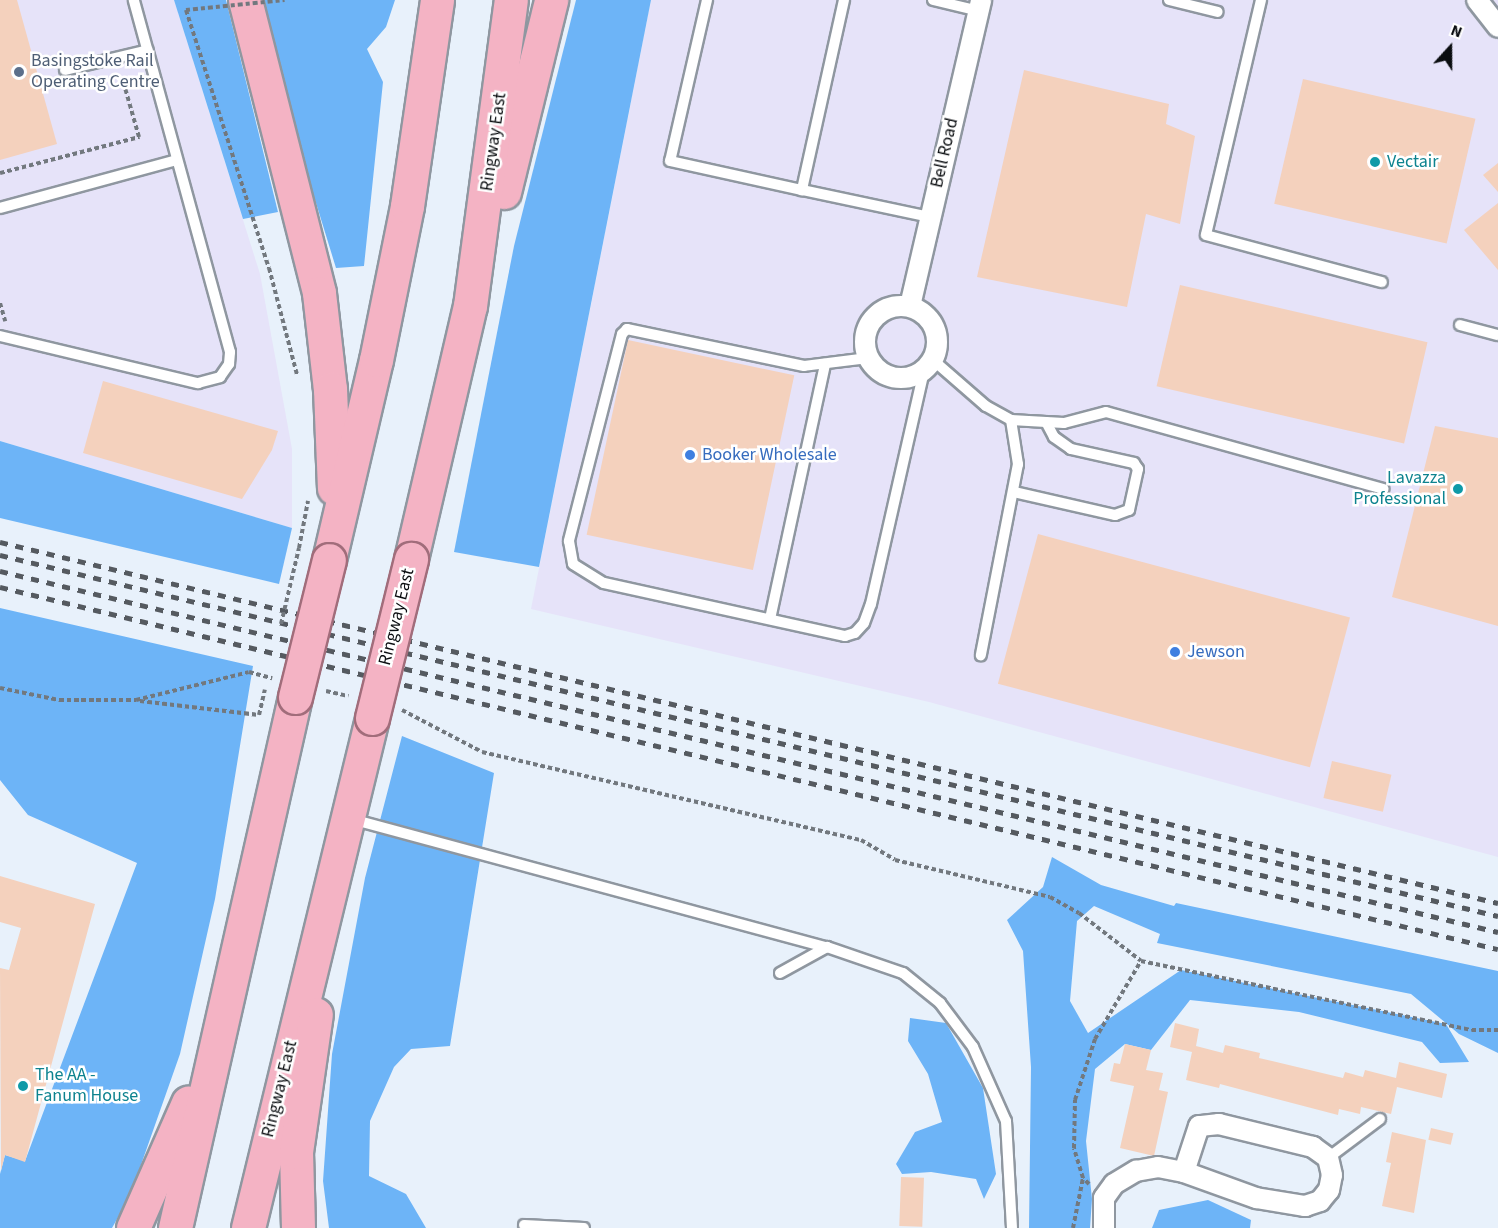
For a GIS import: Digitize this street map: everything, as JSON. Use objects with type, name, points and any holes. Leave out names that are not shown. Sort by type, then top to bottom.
[{"type":"highway","points":[[245,0],[319,293],[330,389],[321,547]]},
{"type":"highway","points":[[175,1228],[295,697],[321,547],[376,360],[407,206],[436,0]]},
{"type":"highway","name":"Ringway East","points":[[248,1228],[348,818],[387,714],[411,559],[470,306],[511,0]]},
{"type":"highway","points":[[470,306],[513,163],[551,0]]},
{"type":"highway","points":[[298,1228],[296,1152],[313,1049],[323,920]]},
{"type":"highway","points":[[133,1228],[222,1024]]},
{"type":"street","points":[[1477,0],[1498,27]]},
{"type":"street","name":"Bell Road","points":[[910,306],[980,5]]},
{"type":"street","points":[[910,306],[932,322],[938,342],[928,365],[899,378],[881,373],[868,358],[866,337],[874,317],[885,309],[910,306]]},
{"type":"street","points":[[1104,1228],[1104,1198],[1114,1184],[1136,1171],[1158,1167],[1184,1172],[1256,1198],[1305,1206],[1320,1201],[1329,1190],[1332,1174],[1328,1158],[1312,1147],[1219,1124],[1199,1126],[1184,1172]]},
{"type":"lane","points":[[0,336],[198,382],[219,377],[229,364],[230,352],[134,0]]},
{"type":"lane","points":[[706,0],[670,161],[930,218]]},
{"type":"lane","points":[[802,190],[844,0]]},
{"type":"lane","points":[[933,0],[980,5]]},
{"type":"lane","points":[[1169,0],[1218,12]]},
{"type":"lane","points":[[1261,0],[1206,235],[1382,282]]},
{"type":"lane","points":[[65,70],[147,50]]},
{"type":"lane","points":[[0,208],[177,160]]},
{"type":"lane","points":[[1460,325],[1498,335]]},
{"type":"lane","points":[[868,358],[804,366],[627,329],[622,334],[569,541],[573,564],[604,583],[845,636],[855,633],[864,623],[871,604],[928,365],[986,406],[1011,420],[1064,423],[1106,412],[1383,489]]},
{"type":"lane","points":[[770,620],[825,364]]},
{"type":"lane","points":[[981,655],[1018,464],[1011,420]]},
{"type":"lane","points":[[1014,492],[1115,515],[1129,510],[1138,469],[1134,463],[1071,449],[1054,437],[1046,422]]},
{"type":"lane","points":[[348,818],[828,947],[903,973],[940,1003],[973,1047],[1006,1121],[1012,1228]]},
{"type":"lane","points":[[780,973],[828,947]]},
{"type":"lane","points":[[1328,1158],[1380,1119]]},
{"type":"lane","points":[[524,1224],[584,1228]]},
{"type":"path","points":[[284,0],[186,10],[270,268],[299,380]]},
{"type":"path","points":[[0,173],[139,136],[123,81]]},
{"type":"path","points":[[309,494],[321,547]]},
{"type":"path","points":[[136,700],[249,672]]},
{"type":"path","points":[[0,688],[59,700],[136,700],[259,716]]},
{"type":"path","points":[[387,714],[482,752],[861,840],[895,860],[1050,897],[1079,912],[1141,961],[1472,1030],[1498,1030]]},
{"type":"path","points":[[1073,1228],[1083,1178],[1074,1148],[1076,1100],[1095,1039],[1141,961]]},
{"type":"path","points":[[1083,1178],[1104,1198]]},
{"type":"shaded area","points":[[0,0],[174,0],[260,274],[292,449],[292,528],[0,441]]},
{"type":"shaded area","points":[[174,0],[226,0],[278,212],[243,219]]},
{"type":"shaded area","points":[[260,0],[395,0],[386,27],[367,49],[383,82],[364,266],[336,268],[277,76]]},
{"type":"shaded area","points":[[576,0],[651,0],[539,567],[454,552],[514,246]]},
{"type":"shaded area","points":[[651,0],[1498,0],[1498,857],[929,702],[531,609]]},
{"type":"shaded area","points":[[0,441],[292,528],[279,584],[0,518]]},
{"type":"shaded area","points":[[0,608],[253,666],[215,899],[180,1054],[130,1196],[112,1228],[0,1228],[0,1174],[5,1155],[25,1161],[137,863],[28,815],[0,780]]},
{"type":"shaded area","points":[[402,736],[494,773],[450,1046],[411,1049],[394,1067],[370,1121],[369,1176],[406,1194],[426,1228],[329,1228],[323,1181],[332,1054],[365,878]]},
{"type":"shaded area","points":[[1052,857],[1101,885],[1174,906],[1176,903],[1498,971],[1498,1053],[1459,1034],[1411,994],[1157,943],[1160,934],[1094,906],[1077,921],[1070,1001],[1088,1033],[1181,970],[1446,1024],[1469,1062],[1440,1063],[1422,1042],[1299,1012],[1190,1000],[1151,1050],[1125,1044],[1095,1069],[1086,1141],[1092,1199],[1090,1228],[1029,1228],[1031,1067],[1023,951],[1007,920],[1043,887]]},
{"type":"shaded area","points":[[910,1018],[946,1023],[983,1088],[996,1174],[984,1199],[976,1179],[931,1172],[902,1174],[896,1164],[915,1132],[942,1122],[928,1074],[908,1041]]},
{"type":"shaded area","points":[[1208,1200],[1251,1220],[1250,1228],[1152,1228],[1159,1210]]},
{"type":"building","name":"Basingstoke Rail Operating Centre","points":[[0,0],[17,0],[57,144],[0,160]]},
{"type":"building","points":[[1024,70],[1169,104],[1166,124],[1195,136],[1180,224],[1146,214],[1127,307],[977,277]]},
{"type":"building","name":"Vectair","points":[[1303,79],[1475,119],[1447,244],[1274,204]]},
{"type":"building","points":[[1498,163],[1498,192],[1483,175]]},
{"type":"building","points":[[1498,203],[1498,270],[1464,230]]},
{"type":"building","points":[[1180,285],[1427,342],[1404,443],[1157,386]]},
{"type":"building","name":"Booker Wholesale","points":[[628,340],[794,375],[753,570],[587,535]]},
{"type":"building","points":[[103,381],[278,431],[272,450],[242,499],[83,453]]},
{"type":"building","name":"Lavazza Professional","points":[[1435,426],[1498,438],[1498,626],[1392,597]]},
{"type":"building","name":"Jewson","points":[[1038,534],[1350,618],[1310,767],[998,684]]},
{"type":"building","points":[[1332,761],[1391,775],[1383,812],[1323,798]]},
{"type":"building","name":"The AA - Fanum House","points":[[0,876],[95,904],[25,1162],[5,1155],[1,1171],[0,968],[9,970],[21,928],[0,922]]},
{"type":"building","points":[[1175,1023],[1199,1029],[1196,1046],[1223,1053],[1225,1045],[1260,1053],[1259,1058],[1343,1078],[1345,1072],[1363,1077],[1365,1070],[1396,1078],[1399,1062],[1447,1074],[1442,1098],[1397,1087],[1391,1114],[1361,1107],[1360,1114],[1339,1109],[1338,1115],[1220,1084],[1219,1088],[1186,1080],[1192,1052],[1170,1047]]},
{"type":"building","points":[[1125,1044],[1151,1050],[1146,1070],[1163,1073],[1159,1090],[1168,1092],[1154,1156],[1120,1148],[1134,1086],[1110,1081],[1114,1063],[1120,1064]]},
{"type":"building","points":[[1431,1128],[1453,1133],[1451,1145],[1428,1140]]},
{"type":"building","points":[[1392,1132],[1426,1140],[1414,1213],[1382,1206],[1391,1163],[1386,1162]]},
{"type":"building","points":[[901,1177],[924,1178],[922,1227],[899,1226]]},
{"type":"railway","points":[[0,542],[1498,903]]},
{"type":"railway","points":[[0,555],[1498,916]]},
{"type":"railway","points":[[0,571],[1498,932]]},
{"type":"railway","points":[[0,587],[1498,949]]},
{"type":"place","name":"Basingstoke Rail Operating Centre","points":[[19,72]]},
{"type":"place","name":"Vectair","points":[[1375,162]]},
{"type":"place","name":"Booker Wholesale","points":[[690,455]]},
{"type":"place","name":"Lavazza Professional","points":[[1458,489]]},
{"type":"place","name":"Jewson","points":[[1175,652]]},
{"type":"place","name":"The AA - Fanum House","points":[[23,1086]]}]
